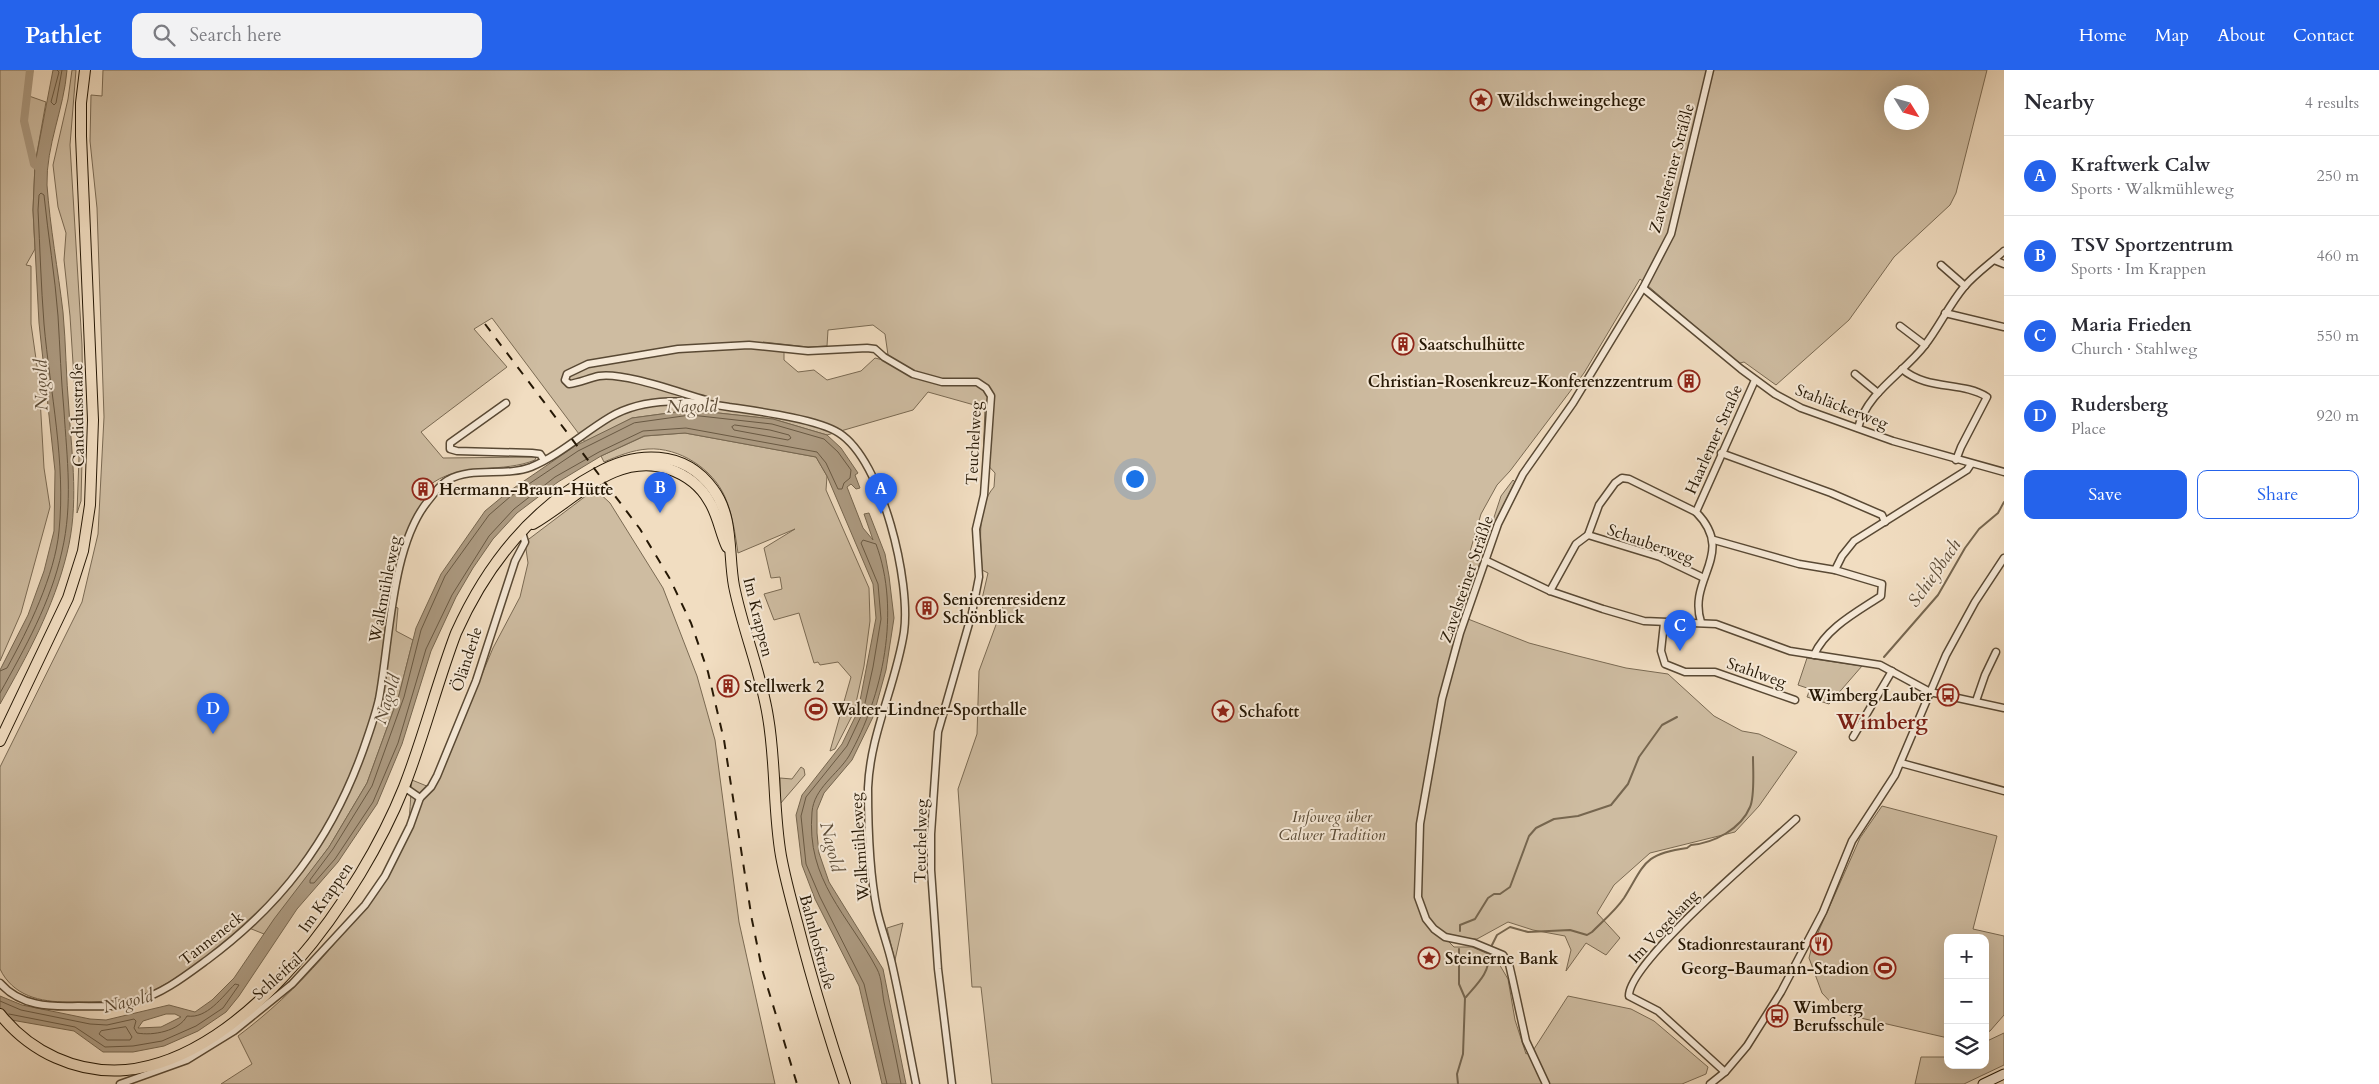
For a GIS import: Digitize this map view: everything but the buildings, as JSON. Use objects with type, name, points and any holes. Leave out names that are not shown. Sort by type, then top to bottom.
[{"type":"main road","name":"Candidusstraße","points":[[0,741],[68,598],[83,551],[90,505],[93,450],[92,380],[81,136],[81,103],[85,70]]},
{"type":"main road","name":"Im Krappen","points":[[0,1014],[24,1038],[60,1060],[96,1069],[139,1068],[167,1061],[196,1048],[237,1018],[280,980],[320,933],[342,904],[376,847],[404,787],[445,661],[467,608],[491,568],[525,529],[607,475],[622,468],[650,465],[678,472],[700,488],[716,515],[730,555],[739,609],[761,682],[768,716],[775,805]]},
{"type":"main road","name":"Bahnhofstraße","points":[[775,805],[778,842],[787,884],[814,990],[845,1084]]},
{"type":"street","name":"Zavelsteiner Sträßle","points":[[1546,1084],[1526,1042],[1509,964],[1503,955],[1474,943],[1445,937],[1434,929],[1426,919],[1418,897],[1420,824],[1442,699],[1460,633],[1498,524],[1518,482],[1573,403],[1643,288],[1671,234],[1710,70]]},
{"type":"street","points":[[1858,428],[1861,418],[1878,393],[1926,345],[1945,313],[1965,286],[2004,251]]},
{"type":"street","points":[[1994,260],[2004,264]]},
{"type":"street","points":[[1941,265],[1965,286]]},
{"type":"street","name":"Stahläckerweg","points":[[1643,288],[1754,380],[1802,408],[1956,460],[2004,472]]},
{"type":"street","points":[[1945,313],[2004,327]]},
{"type":"street","points":[[1900,326],[1926,345]]},
{"type":"street","name":"Teuchelweg","points":[[709,403],[706,400],[622,378],[599,376],[583,382],[569,384],[565,380],[567,374],[588,364],[678,349],[749,345],[808,351],[867,348],[875,349],[884,357],[913,374],[942,382],[977,382],[986,388],[991,396],[984,495],[976,529],[979,577],[972,613],[938,732],[931,834],[931,870],[938,969],[952,1084]]},
{"type":"street","points":[[1902,370],[1912,378],[1938,386],[1980,392],[1987,397],[1956,460]]},
{"type":"street","points":[[1855,374],[1878,393]]},
{"type":"street","name":"Haarlemer Straße","points":[[1714,540],[1703,519],[1696,512],[1754,380]]},
{"type":"street","name":"Walkmühleweg","points":[[361,755],[378,703],[392,610],[408,534],[416,517],[446,481],[464,475],[526,469],[544,460],[614,414],[636,406],[660,401],[709,403],[776,415],[828,428],[840,433],[865,460],[874,478],[898,549],[905,627],[874,744],[868,792],[873,885],[877,910],[893,966],[916,1084]]},
{"type":"street","points":[[506,404],[460,434],[450,443],[450,449],[457,452],[540,454],[544,460]]},
{"type":"street","points":[[1721,453],[1847,499],[1882,515],[1885,522]]},
{"type":"street","points":[[1835,570],[1842,556],[1854,541],[1967,470],[1970,464]]},
{"type":"street","points":[[1550,591],[1576,544],[1588,535],[1599,505],[1615,483],[1622,478],[1696,512]]},
{"type":"street","name":"Öländerle","points":[[420,798],[431,787],[437,776],[469,701],[515,561],[525,542],[525,529]]},
{"type":"street","name":"Schauberweg","points":[[1588,535],[1660,557],[1704,578]]},
{"type":"street","points":[[1700,622],[1698,614],[1704,578],[1714,550],[1714,540],[1799,564],[1835,570],[1882,584],[1881,596],[1845,620],[1818,646],[1814,655]]},
{"type":"street","points":[[1710,1084],[1725,1072],[1747,1046],[1781,992],[1823,912],[1852,841],[1901,763],[1946,655],[1971,609],[2004,558]]},
{"type":"street","points":[[1485,560],[1550,591],[1603,610],[1644,621],[1664,623],[1700,622],[1727,627],[1790,651],[1880,665],[1917,687],[1930,692],[2004,708]]},
{"type":"street","name":"Stahlweg","points":[[1664,623],[1661,651],[1664,664],[1685,672],[1716,672],[1794,700]]},
{"type":"street","points":[[1976,701],[1996,652]]},
{"type":"street","points":[[1853,737],[1892,671]]},
{"type":"street","name":"Tanneneck","points":[[0,983],[17,998],[41,1005],[59,1006],[125,1005],[156,994],[175,983],[232,942],[266,910],[297,876],[334,817],[361,755]]},
{"type":"street","points":[[1901,763],[2004,792]]},
{"type":"street","points":[[404,787],[420,798]]},
{"type":"street","name":"Schleiftal","points":[[120,1084],[187,1060],[234,1031],[292,984],[365,905],[385,876],[410,826],[420,798]]},
{"type":"street","name":"Im Vogelsang","points":[[1725,1072],[1658,1011],[1629,996],[1629,990],[1637,974],[1701,903],[1796,819]]},
{"type":"street","points":[[1982,1084],[2004,1074]]},
{"type":"green space","points":[[0,70],[33,70],[29,96],[46,102],[35,164],[33,210],[35,249],[26,265],[31,266],[31,324],[39,380],[44,468],[50,507],[21,613],[0,661]]},
{"type":"green space","points":[[72,70],[76,70],[70,145],[82,345],[83,419],[81,501],[77,513],[79,457],[70,316],[64,260],[66,233],[58,207],[53,165],[68,99]]},
{"type":"green space","name":"Infoweg über Calwer Tradition","points":[[103,70],[1987,70],[1956,193],[1950,205],[1894,257],[1849,320],[1776,385],[1744,362],[1740,363],[1732,358],[1640,279],[1584,373],[1510,471],[1497,485],[1481,514],[1469,555],[1480,562],[1456,635],[1442,693],[1468,619],[1529,643],[1626,668],[1668,674],[1714,716],[1742,731],[1759,734],[1797,752],[1759,806],[1735,832],[1650,853],[1614,885],[1597,913],[1620,938],[1606,955],[1586,943],[1566,971],[1571,950],[1565,936],[1533,930],[1508,922],[1477,939],[1446,939],[1454,947],[1472,947],[1495,957],[1508,979],[1515,1020],[1526,1054],[1534,1049],[1568,996],[1631,1009],[1654,1021],[1708,1067],[1706,1074],[1682,1084],[992,1084],[981,987],[972,987],[958,789],[977,734],[979,671],[1004,603],[982,599],[988,573],[982,570],[982,515],[988,495],[994,487],[995,473],[983,460],[985,408],[928,392],[913,410],[827,435],[773,419],[691,410],[632,418],[585,442],[492,318],[474,329],[507,367],[421,432],[443,458],[536,457],[535,460],[523,464],[458,472],[434,482],[429,488],[425,499],[430,505],[415,528],[410,540],[395,607],[398,608],[396,631],[413,640],[399,695],[367,783],[329,847],[264,934],[244,926],[191,968],[160,987],[132,998],[92,1002],[47,1001],[28,996],[12,986],[0,969],[0,767],[82,602],[98,534],[104,417],[97,208],[90,141],[91,95],[102,96]],"holes":[[[873,325],[885,334],[888,355],[883,360],[875,358],[861,371],[827,380],[814,370],[798,372],[784,360],[784,352],[762,349],[763,342],[808,347],[827,346],[828,330]]]},
{"type":"green space","points":[[685,433],[816,457],[827,476],[826,490],[869,588],[870,621],[864,666],[854,712],[835,749],[830,751],[851,677],[838,662],[820,665],[818,662],[814,663],[799,613],[774,620],[764,594],[782,589],[780,577],[771,578],[764,548],[795,529],[738,553],[728,504],[720,487],[704,469],[683,456],[660,449],[636,451],[604,462],[601,456],[645,436]]},
{"type":"green space","points":[[1513,480],[1515,482],[1495,522],[1484,555],[1482,554],[1501,496]]},
{"type":"green space","points":[[595,489],[610,503],[663,588],[697,676],[715,740],[739,922],[775,1084],[221,1084],[252,1064],[238,1036],[282,1000],[303,979],[342,935],[376,887],[405,837],[409,820],[412,780],[434,789],[493,648],[520,597],[528,563],[525,542]]},
{"type":"green space","points":[[1807,658],[1862,666],[1829,704],[1807,697],[1810,689],[1798,685]]},
{"type":"green space","points":[[801,767],[804,769],[805,775],[780,804],[780,778],[792,779]]},
{"type":"green space","points":[[1882,806],[1997,836],[1973,929],[2004,936],[2004,1015],[1990,1031],[1989,934],[1944,934],[1944,1037],[1852,1016],[1838,1010],[1822,993],[1809,958],[1812,946],[1860,838]]},
{"type":"green space","points":[[903,923],[895,960],[895,961],[887,928]]},
{"type":"green space","points":[[2004,1033],[2004,1065],[1964,1084],[1915,1084],[1921,1057],[1944,1057],[1944,1069],[1989,1069],[1989,1040]]},
{"type":"water","points":[[53,70],[67,70],[49,156],[47,185],[64,324],[73,464],[73,517],[67,553],[55,593],[30,649],[0,704],[0,670],[28,615],[44,571],[54,531],[55,471],[39,323],[33,210],[35,164]]},
{"type":"water","points":[[691,410],[773,419],[827,435],[841,448],[858,473],[855,475],[860,488],[856,489],[851,484],[847,487],[863,528],[873,540],[864,514],[869,513],[885,554],[894,618],[886,670],[873,717],[852,760],[824,793],[817,810],[817,833],[819,853],[829,882],[883,969],[906,1084],[882,1084],[859,986],[815,899],[802,865],[796,815],[802,795],[842,744],[858,711],[876,618],[873,584],[827,476],[816,457],[685,433],[644,436],[601,456],[558,482],[517,513],[493,539],[456,597],[431,651],[402,744],[377,804],[338,862],[297,909],[239,996],[226,1012],[198,1031],[164,1046],[133,1052],[103,1052],[74,1031],[0,1018],[0,996],[22,1005],[90,1019],[106,1020],[169,1005],[195,1012],[212,1000],[234,978],[274,919],[329,847],[367,783],[399,695],[416,628],[441,574],[485,511],[508,492],[575,446],[632,418]],"holes":[[[166,1014],[175,1014],[181,1017],[161,1027],[138,1028],[143,1021]]]},
{"type":"waterway","points":[[30,70],[24,121],[34,164],[42,170]]},
{"type":"waterway","name":"Schießbach","points":[[1884,657],[1938,595],[1965,548],[1979,529],[1998,513],[2004,502]]},
{"type":"waterway","points":[[1460,931],[1460,925],[1475,919],[1488,898],[1494,894],[1500,894],[1510,887],[1529,836],[1536,828],[1554,819],[1578,816],[1611,805],[1628,784],[1639,757],[1662,725],[1677,717]]},
{"type":"waterway","points":[[1492,945],[1497,935],[1510,927],[1528,932],[1570,930],[1587,935],[1592,932],[1621,902],[1642,869],[1653,857],[1717,838],[1726,834],[1740,822],[1746,815],[1752,802],[1753,757]]},
{"type":"waterway","points":[[1458,1084],[1457,1074],[1463,1054],[1465,998],[1459,984],[1459,949]]},
{"type":"waterway","points":[[1466,997],[1485,973],[1488,955]]},
{"type":"railway","points":[[485,324],[640,529],[670,579],[691,623],[708,672],[724,740],[752,920],[762,969],[797,1084]]},
{"type":"place","name":"Wildschweingehege","points":[[1481,100]]},
{"type":"place","name":"Saatschulhütte","points":[[1403,344]]},
{"type":"place","name":"Christian-Rosenkreuz-Konferenzzentrum","points":[[1689,381]]},
{"type":"place","name":"Hermann-Braun-Hütte","points":[[423,489]]},
{"type":"place","name":"TSV Sportzentrum","points":[[660,513]]},
{"type":"place","name":"Kraftwerk Calw","points":[[881,514]]},
{"type":"place","name":"Seniorenresidenz Schönblick","points":[[927,608]]},
{"type":"place","name":"Maria Frieden","points":[[1680,651]]},
{"type":"place","name":"Stellwerk 2","points":[[728,686]]},
{"type":"place","name":"Wimberg Lauber","points":[[1948,695]]},
{"type":"place","name":"Walter-Lindner-Sporthalle","points":[[816,709]]},
{"type":"place","name":"Schafott","points":[[1223,711]]},
{"type":"place","name":"Rudersberg","points":[[213,734]]},
{"type":"place","name":"Stadionrestaurant","points":[[1821,944]]},
{"type":"place","name":"Steinerne Bank","points":[[1429,958]]},
{"type":"place","name":"Georg-Baumann-Stadion","points":[[1885,968]]},
{"type":"place","name":"Wimberg Berufsschule","points":[[1777,1016]]},
{"type":"district","name":"Wimberg","points":[[1882,722]]},
{"type":"water label","name":"Nagold","points":[[41,385]]},
{"type":"water label","name":"Nagold","points":[[692,406]]},
{"type":"water label","name":"Nagold","points":[[387,699]]},
{"type":"water label","name":"Nagold","points":[[832,847]]},
{"type":"water label","name":"Nagold","points":[[128,1001]]}]
